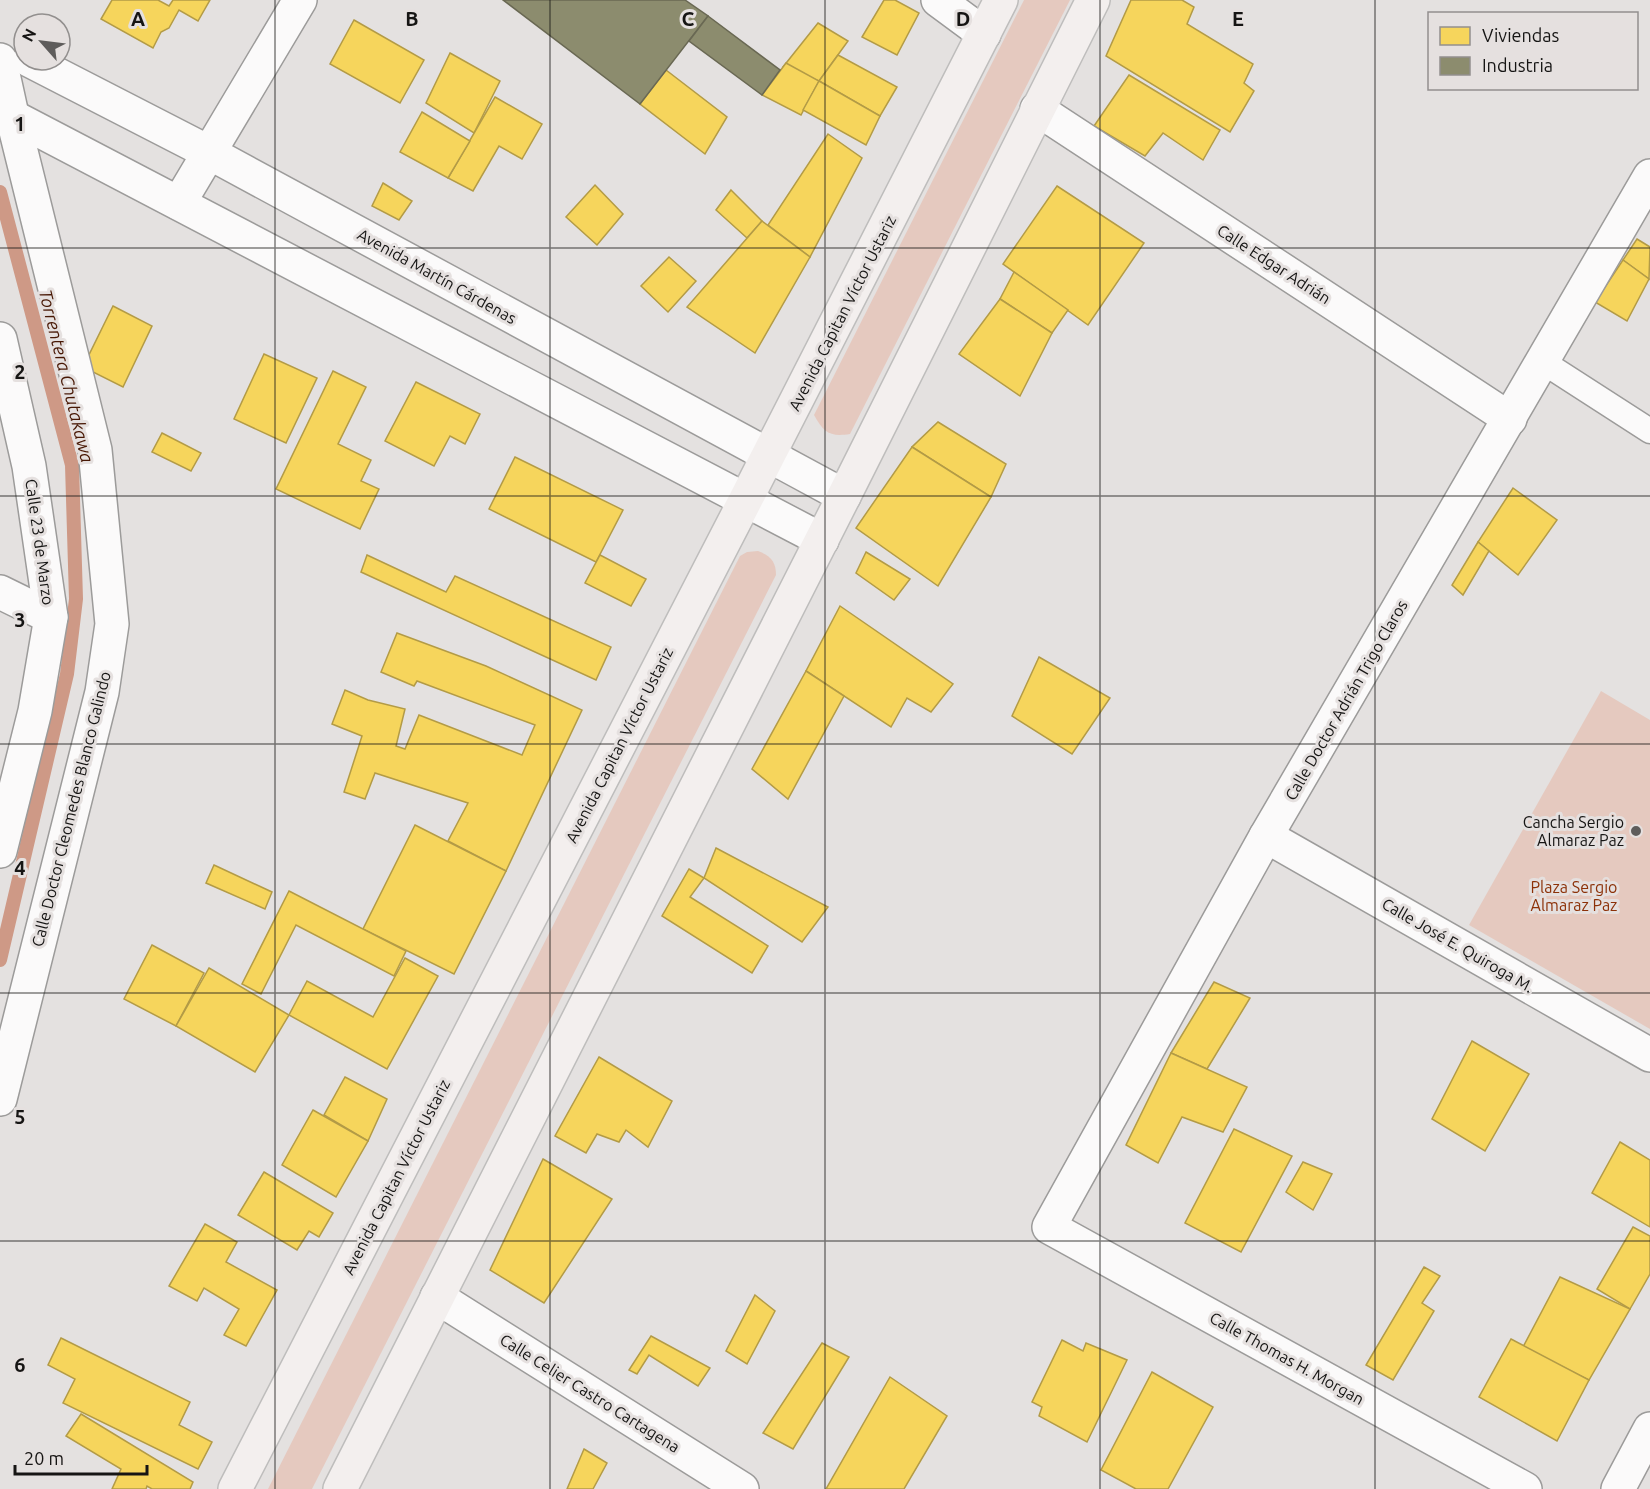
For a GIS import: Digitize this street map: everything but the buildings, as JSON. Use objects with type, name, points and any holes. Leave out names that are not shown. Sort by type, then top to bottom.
[{"type":"main road","name":"Avenida Capitan Víctor Ustariz","points":[[235,1489],[746,500],[1001,0]]},
{"type":"main road","points":[[340,1489],[822,540],[1093,0]]},
{"type":"street","points":[[179,203],[300,0]]},
{"type":"street","points":[[938,0],[984,34]]},
{"type":"street","name":"Calle Doctor Cleomedes Blanco Galindo","points":[[0,60],[6,113],[95,450],[112,624],[102,692],[0,1099]]},
{"type":"street","name":"Avenida Martín Cárdenas","points":[[52,72],[208,152],[844,496]]},
{"type":"street","name":"Calle Edgar Adrián","points":[[1037,109],[1510,419]]},
{"type":"street","points":[[6,113],[822,540]]},
{"type":"street","name":"Calle Doctor Adrián Trigo Claros","points":[[1049,1227],[1266,836],[1650,176]]},
{"type":"street","name":"Calle 23 de Marzo","points":[[0,339],[29,465],[51,617],[35,711],[0,851]]},
{"type":"street","points":[[0,592],[51,617]]},
{"type":"street","name":"Calle José E. Quiroga M.","points":[[1266,836],[1650,1055]]},
{"type":"street","name":"Calle Thomas H. Morgan","points":[[1049,1227],[1526,1489]]},
{"type":"street","name":"Calle Celier Castro Cartagena","points":[[437,1297],[742,1489]]},
{"type":"street","points":[[1618,1489],[1650,1429]]},
{"type":"lane","points":[[1542,362],[1650,431]]},
{"type":"green space","points":[[1024,0],[1070,0],[850,434],[832,434],[821,426],[814,415]]},
{"type":"green space","points":[[758,551],[772,560],[776,575],[312,1489],[268,1489],[740,556],[747,552]]},
{"type":"green space","name":"Plaza Sergio Almaraz Paz","points":[[1601,691],[1650,720],[1650,1029],[1469,925]]},
{"type":"waterway","name":"Torrentera Chutakawa","points":[[0,192],[72,465],[76,599],[67,674],[0,960]]},
{"type":"place","name":"Cancha Sergio Almaraz Paz","points":[[1636,831]]}]
